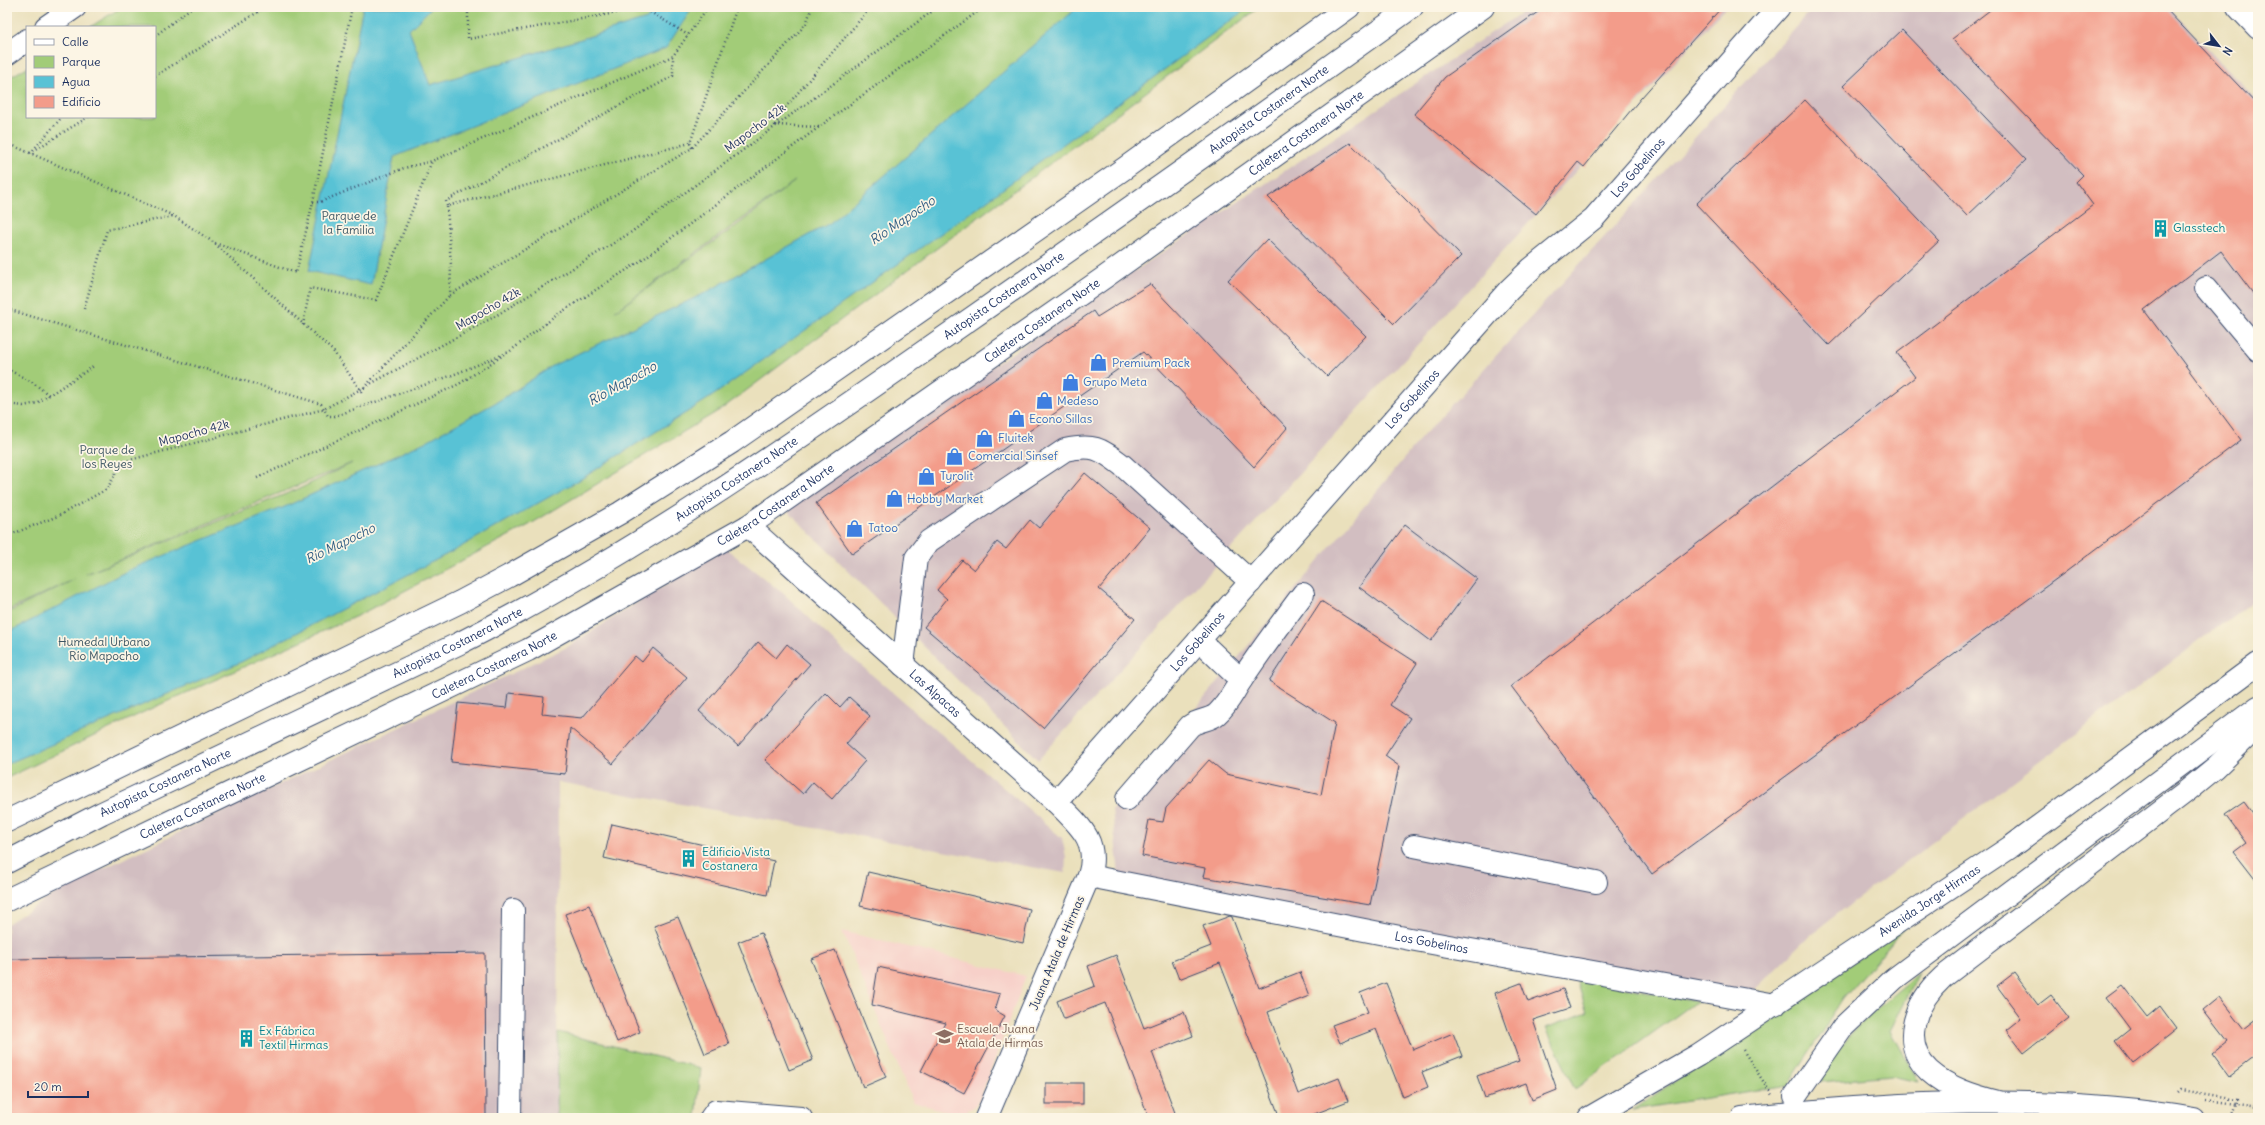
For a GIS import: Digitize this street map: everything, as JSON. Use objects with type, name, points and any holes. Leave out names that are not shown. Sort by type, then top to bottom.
[{"type":"main road","points":[[47,26],[75,7]]},
{"type":"main road","points":[[7,821],[460,602],[620,513],[732,442],[1118,173],[1349,7]]},
{"type":"main road","name":"Autopista Costanera Norte","points":[[7,862],[102,813],[467,640],[514,616],[658,530],[790,445],[1284,100],[1412,7]]},
{"type":"main road","name":"Caletera Costanera Norte","points":[[7,900],[528,650],[748,526],[1105,277],[1483,7]]},
{"type":"main road","name":"Los Gobelinos","points":[[1056,802],[1509,290],[1532,268],[1594,218],[1779,7]]},
{"type":"main road","points":[[2238,7],[2258,28]]},
{"type":"main road","points":[[7,54],[26,41]]},
{"type":"main road","points":[[2206,288],[2258,350]]},
{"type":"main road","points":[[903,665],[916,558],[929,541],[1065,450],[1084,446],[1105,452],[1128,470],[1251,582]]},
{"type":"main road","name":"Las Alpacas","points":[[748,526],[1056,802],[1079,825],[1089,839],[1093,858],[1089,876]]},
{"type":"main road","points":[[1127,799],[1190,726],[1197,720],[1206,720],[1216,716],[1229,702],[1241,680],[1303,594]]},
{"type":"main road","points":[[1199,640],[1241,680]]},
{"type":"main road","name":"Avenida Jorge Hirmas","points":[[1589,1118],[1666,1075],[1732,1033],[2012,846],[2258,664]]},
{"type":"main road","points":[[1789,1105],[1843,1027],[1894,980],[2258,707]]},
{"type":"main road","points":[[1998,1102],[1979,1097],[1947,1083],[1929,1070],[1919,1058],[1915,1049],[1913,1030],[1919,1006],[1926,995],[1943,977],[2188,790],[2216,767],[2258,726]]},
{"type":"main road","points":[[1414,846],[1596,882]]},
{"type":"main road","name":"Los Gobelinos","points":[[1089,876],[1410,939],[1775,1005]]},
{"type":"main road","name":"Juana Atala de Hirmas","points":[[986,1118],[1089,876]]},
{"type":"main road","points":[[510,1118],[513,910]]},
{"type":"main road","points":[[1742,1118],[1789,1105],[1893,1106],[1998,1102],[2199,1109]]},
{"type":"main road","points":[[714,1114],[801,1118]]},
{"type":"path","points":[[156,35],[192,7]]},
{"type":"path","points":[[156,75],[266,7]]},
{"type":"path","points":[[213,242],[296,273],[313,202],[352,7]]},
{"type":"path","points":[[472,7],[468,10],[468,39],[644,8],[688,35]]},
{"type":"path","points":[[313,202],[320,202],[404,168],[432,161],[673,56],[708,7]]},
{"type":"path","points":[[692,148],[690,143],[737,7]]},
{"type":"path","points":[[7,143],[174,216],[213,242],[303,326],[333,351],[361,391],[450,295],[692,148],[806,24],[812,7]]},
{"type":"path","points":[[819,127],[775,125],[785,108],[871,7]]},
{"type":"path","name":"Mapocho 42k","points":[[7,536],[58,516],[107,489],[122,462],[324,409],[361,391],[492,318],[630,233],[775,125],[938,7]]},
{"type":"path","points":[[257,478],[459,384],[509,352],[557,315],[642,260],[819,127],[984,7]]},
{"type":"path","points":[[450,295],[451,265],[446,201],[673,76],[673,56]]},
{"type":"path","points":[[30,153],[61,118]]},
{"type":"path","points":[[30,153],[86,118]]},
{"type":"path","points":[[447,206],[690,143]]},
{"type":"path","points":[[303,326],[310,288],[376,300],[432,161]]},
{"type":"path","points":[[84,309],[108,230],[174,216]]},
{"type":"path","points":[[7,309],[321,404],[328,416],[335,416],[450,376],[509,352]]},
{"type":"path","points":[[7,404],[23,406],[37,403],[94,366]]},
{"type":"path","points":[[7,369],[32,382],[49,395]]},
{"type":"path","points":[[1732,1033],[1789,1105]]},
{"type":"path","points":[[2179,1097],[2177,1093],[2180,1090],[2236,1098],[2229,1118]]},
{"type":"path","points":[[2199,1109],[2258,1108]]},
{"type":"shaded area","points":[[1530,7],[1726,7],[1038,760],[783,506]]},
{"type":"shaded area","points":[[1814,7],[2168,7],[2258,102],[2258,597],[1816,930],[1748,996],[1119,875],[1112,809],[1421,438]]},
{"type":"shaded area","points":[[725,548],[784,594],[843,650],[1062,838],[1066,857],[1065,873],[558,782],[557,1118],[7,1118],[7,924],[69,885],[565,648]]},
{"type":"shaded area","name":"Escuela Juana Atala de Hirmas","points":[[842,931],[1026,976],[981,1096],[974,1107],[959,1115],[913,1102]]},
{"type":"green space","points":[[122,7],[1260,7],[723,408],[529,525],[359,615],[148,710],[7,778],[7,613],[75,579],[7,611],[7,79],[26,68],[26,118],[156,118],[156,26],[92,26]],"holes":[[[795,181],[736,226],[615,311]],[[352,463],[303,487],[86,574]]]},
{"type":"green space","points":[[1904,928],[1843,999],[1788,1085],[1632,1110]]},
{"type":"green space","points":[[1919,973],[1890,1031],[1918,1082],[1892,1076],[1820,1082],[1829,1065],[1851,1035],[1877,1009]]},
{"type":"green space","points":[[1576,978],[1697,1001],[1575,1089],[1546,1028],[1587,1012]]},
{"type":"green space","points":[[558,1032],[701,1068],[696,1118],[557,1118]]},
{"type":"water","points":[[363,7],[432,7],[409,30],[430,85],[647,19],[655,7],[693,7],[666,48],[394,157],[371,285],[309,271]]},
{"type":"water","name":"Humedal Urbano Río Mapocho","points":[[1078,7],[1249,7],[985,202],[711,397],[581,479],[455,550],[241,662],[7,764],[7,633],[131,569],[287,506],[425,442],[502,399],[554,365],[705,293],[830,223]]},
{"type":"building","points":[[1545,7],[1722,7],[1641,98],[1584,167],[1578,162],[1536,214],[1414,114],[1445,77]]},
{"type":"building","points":[[1994,7],[2164,7],[2258,106],[2258,300],[2221,251],[2144,310],[2241,440],[2063,574],[1652,874],[1511,686],[1915,377],[1897,353],[2093,205],[2076,182],[2083,175],[1952,39]]},
{"type":"building","points":[[1902,30],[2026,160],[1967,216],[1843,86]]},
{"type":"building","points":[[1805,100],[1939,241],[1829,345],[1696,204]]},
{"type":"building","points":[[1350,143],[1461,256],[1394,324],[1268,197]]},
{"type":"building","points":[[1267,239],[1366,336],[1327,376],[1228,280]]},
{"type":"building","points":[[1150,284],[1287,428],[1254,467],[1143,352],[852,554],[816,503],[1093,311],[1097,317]]},
{"type":"building","points":[[1085,473],[1150,528],[1099,589],[1135,619],[1043,728],[924,627],[947,599],[937,590],[962,560],[974,570],[997,542],[1006,549],[1030,520],[1039,528]]},
{"type":"building","points":[[1405,525],[1477,579],[1431,641],[1359,587]]},
{"type":"building","points":[[1321,601],[1417,663],[1390,705],[1410,718],[1385,756],[1399,766],[1370,905],[1203,877],[1205,868],[1142,856],[1149,820],[1163,822],[1166,808],[1209,760],[1226,774],[1321,795],[1335,723],[1269,681]]},
{"type":"building","points":[[758,642],[776,658],[787,644],[810,664],[738,746],[699,711]]},
{"type":"building","points":[[653,648],[687,677],[613,764],[570,728],[565,774],[451,762],[458,703],[507,708],[509,693],[544,697],[542,714],[582,718],[635,656],[642,662]]},
{"type":"building","points":[[826,693],[840,707],[849,697],[870,716],[846,744],[865,761],[832,799],[813,782],[803,794],[765,760]]},
{"type":"building","points":[[2244,802],[2258,821],[2258,883],[2234,852],[2246,843],[2225,815]]},
{"type":"building","name":"Edificio Vista Costanera","points":[[612,824],[774,861],[767,895],[604,858]]},
{"type":"building","points":[[868,872],[1030,909],[1023,943],[860,906]]},
{"type":"building","points":[[589,905],[640,1032],[617,1042],[565,914]]},
{"type":"building","points":[[1230,916],[1232,917],[1259,988],[1300,972],[1309,996],[1268,1012],[1298,1094],[1339,1078],[1348,1101],[1304,1118],[1280,1118],[1220,963],[1179,979],[1172,961],[1211,946],[1203,926]]},
{"type":"building","points":[[678,917],[729,1044],[705,1054],[654,926]]},
{"type":"building","points":[[761,933],[813,1060],[789,1070],[738,942]]},
{"type":"building","points":[[835,950],[886,1077],[863,1087],[811,959]]},
{"type":"building","name":"Ex Fábrica Textil Hirmas","points":[[485,953],[486,1118],[7,1118],[7,959]]},
{"type":"building","points":[[1116,955],[1144,1028],[1184,1012],[1193,1036],[1152,1052],[1177,1118],[1149,1118],[1105,1003],[1064,1019],[1057,1001],[1095,986],[1088,966]]},
{"type":"building","points":[[878,967],[1000,994],[995,1010],[1005,1016],[964,1093],[921,1071],[946,1023],[872,1005]]},
{"type":"building","points":[[2014,973],[2038,1005],[2051,995],[2069,1018],[2024,1053],[2006,1030],[2021,1018],[1997,986]]},
{"type":"building","points":[[1386,983],[1413,1050],[1453,1033],[1462,1056],[1422,1072],[1428,1087],[1403,1097],[1376,1029],[1340,1043],[1332,1025],[1368,1012],[1360,993]]},
{"type":"building","points":[[1521,983],[1528,1002],[1563,989],[1570,1008],[1533,1020],[1557,1090],[1532,1100],[1526,1083],[1485,1098],[1477,1076],[1519,1061],[1495,993]]},
{"type":"building","points":[[2122,985],[2147,1017],[2160,1006],[2177,1029],[2133,1064],[2115,1041],[2130,1029],[2106,997]]},
{"type":"building","points":[[2219,997],[2244,1029],[2258,1018],[2258,1054],[2229,1076],[2212,1053],[2227,1041],[2203,1010]]},
{"type":"building","points":[[1046,1083],[1083,1083],[1083,1104],[1046,1104]]},
{"type":"place","name":"Glasstech","points":[[2160,228]]},
{"type":"place","name":"Premium Pack","points":[[1099,363]]},
{"type":"place","name":"Grupo Meta","points":[[1070,382]]},
{"type":"place","name":"Medeso","points":[[1044,401]]},
{"type":"place","name":"Econo Sillas","points":[[1016,419]]},
{"type":"place","name":"Fluitek","points":[[985,438]]},
{"type":"place","name":"Comercial Sinsef","points":[[955,456]]},
{"type":"place","name":"Tyrolit","points":[[927,476]]},
{"type":"place","name":"Hobby Market","points":[[894,499]]},
{"type":"place","name":"Tatoo","points":[[855,528]]},
{"type":"place","name":"Edificio Vista Costanera","points":[[689,859]]},
{"type":"place","name":"Escuela Juana Atala de Hirmas","points":[[944,1036]]},
{"type":"place","name":"Ex Fábrica Textil Hirmas","points":[[246,1038]]},
{"type":"park label","name":"Parque de la Familia","points":[[349,223]]},
{"type":"park label","name":"Parque de los Reyes","points":[[107,457]]},
{"type":"water label","name":"Río Mapocho","points":[[902,220]]},
{"type":"water label","name":"Río Mapocho","points":[[622,383]]},
{"type":"water label","name":"Río Mapocho","points":[[340,543]]}]
